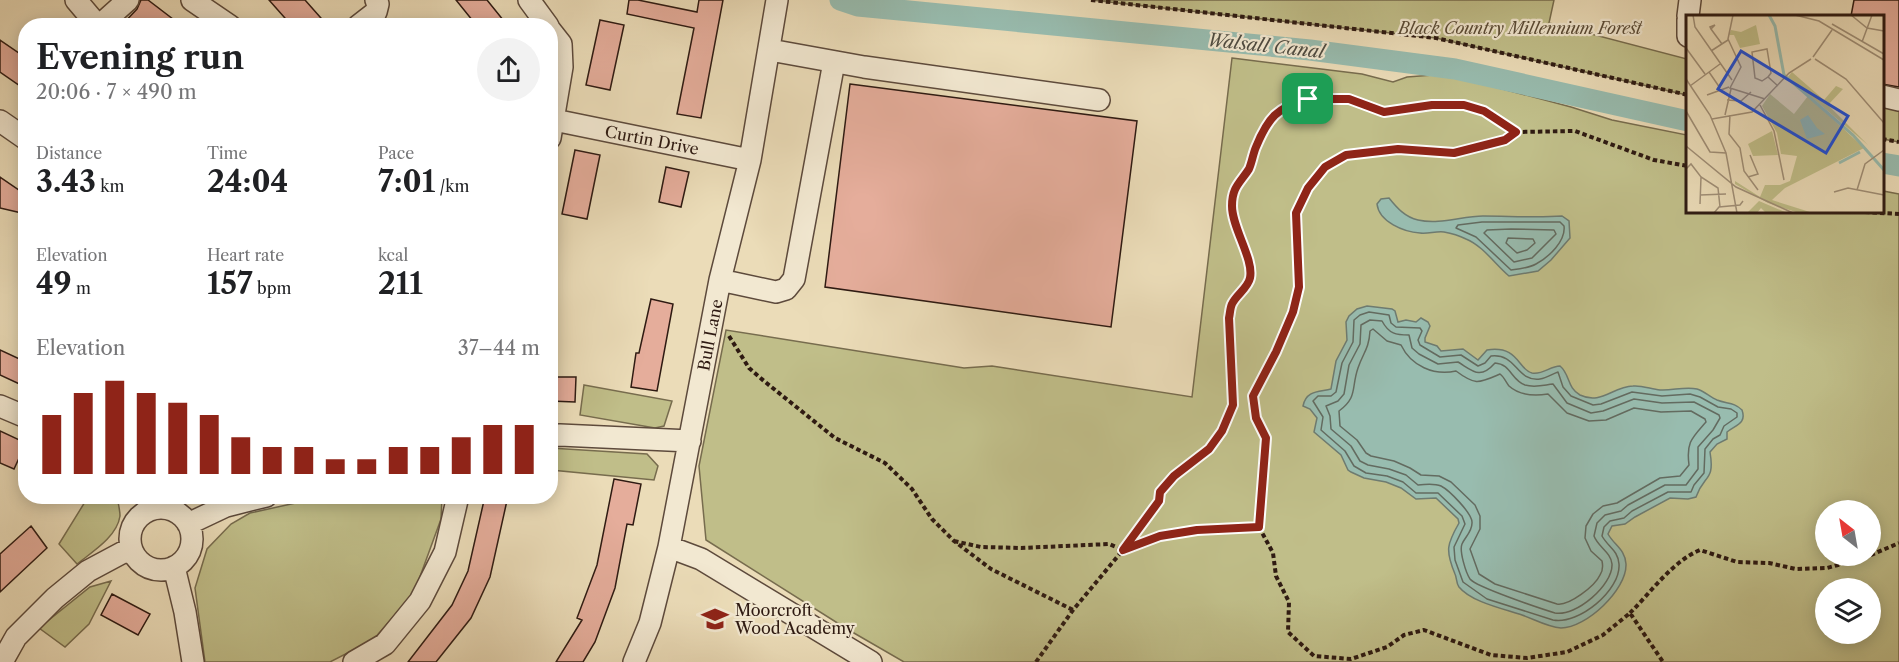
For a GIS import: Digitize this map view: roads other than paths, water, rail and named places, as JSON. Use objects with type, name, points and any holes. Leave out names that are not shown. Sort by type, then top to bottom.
[{"type":"street","points":[[76,0],[91,18]]},
{"type":"street","points":[[107,18],[128,0]]},
{"type":"street","points":[[192,0],[218,18]]},
{"type":"street","points":[[368,18],[376,12],[378,4],[376,0]]},
{"type":"street","points":[[530,0],[542,18]]},
{"type":"street","points":[[1688,15],[1690,0]]},
{"type":"street","name":"Bull Lane","points":[[633,662],[650,623],[669,547],[720,280],[750,160],[776,3]]},
{"type":"street","name":"Curtin Drive","points":[[558,40],[561,44],[562,67],[558,92]]},
{"type":"street","points":[[770,50],[834,62],[1099,99]]},
{"type":"street","points":[[720,280],[776,292],[786,289],[794,279],[834,62]]},
{"type":"street","points":[[1884,96],[1899,100]]},
{"type":"street","points":[[0,121],[18,133]]},
{"type":"street","name":"Curtin Drive","points":[[558,130],[750,160]]},
{"type":"street","points":[[0,406],[18,414]]},
{"type":"street","points":[[558,435],[690,441]]},
{"type":"street","points":[[143,504],[170,509],[183,517],[188,524],[192,542],[189,552],[183,561],[174,567],[164,570],[145,566],[136,558],[131,549],[132,528],[143,504]]},
{"type":"street","points":[[188,524],[234,504]]},
{"type":"street","points":[[354,662],[385,644],[420,601],[445,552],[456,504]]},
{"type":"street","points":[[669,547],[701,559],[871,662]]},
{"type":"street","points":[[2,662],[8,633],[88,571],[131,549]]},
{"type":"street","points":[[174,567],[194,662]]},
{"type":"water","points":[[1389,198],[1398,209],[1413,219],[1426,221],[1483,216],[1562,216],[1569,221],[1570,238],[1538,271],[1509,276],[1483,251],[1464,238],[1444,232],[1414,232],[1393,225],[1382,216],[1377,204],[1381,199]]},
{"type":"water","points":[[1367,306],[1392,309],[1395,311],[1398,322],[1406,320],[1416,322],[1421,318],[1428,322],[1430,326],[1425,342],[1437,346],[1441,351],[1463,349],[1478,360],[1487,350],[1498,349],[1512,354],[1527,371],[1532,373],[1540,373],[1560,366],[1573,389],[1587,398],[1600,397],[1633,386],[1660,390],[1692,388],[1736,406],[1742,410],[1743,418],[1739,424],[1727,432],[1727,439],[1717,444],[1710,452],[1710,473],[1696,497],[1670,498],[1625,524],[1612,526],[1608,534],[1625,559],[1625,574],[1620,585],[1603,606],[1582,622],[1561,628],[1551,626],[1488,604],[1464,592],[1457,584],[1449,553],[1452,536],[1459,523],[1458,519],[1436,498],[1416,499],[1401,488],[1351,472],[1341,455],[1314,432],[1317,418],[1310,409],[1303,406],[1305,401],[1310,394],[1331,389],[1336,361],[1347,340],[1346,322],[1357,309]]},
{"type":"waterway","name":"Walsall Canal","points":[[840,0],[858,6],[1310,50],[1455,69],[1686,121]]},
{"type":"waterway","name":"Walsall Canal","points":[[1884,163],[1899,166]]},
{"type":"place","name":"Moorcroft Wood Academy","points":[[715,619]]},
{"type":"park label","name":"Black Country Millennium Forest","points":[[1520,28]]}]
